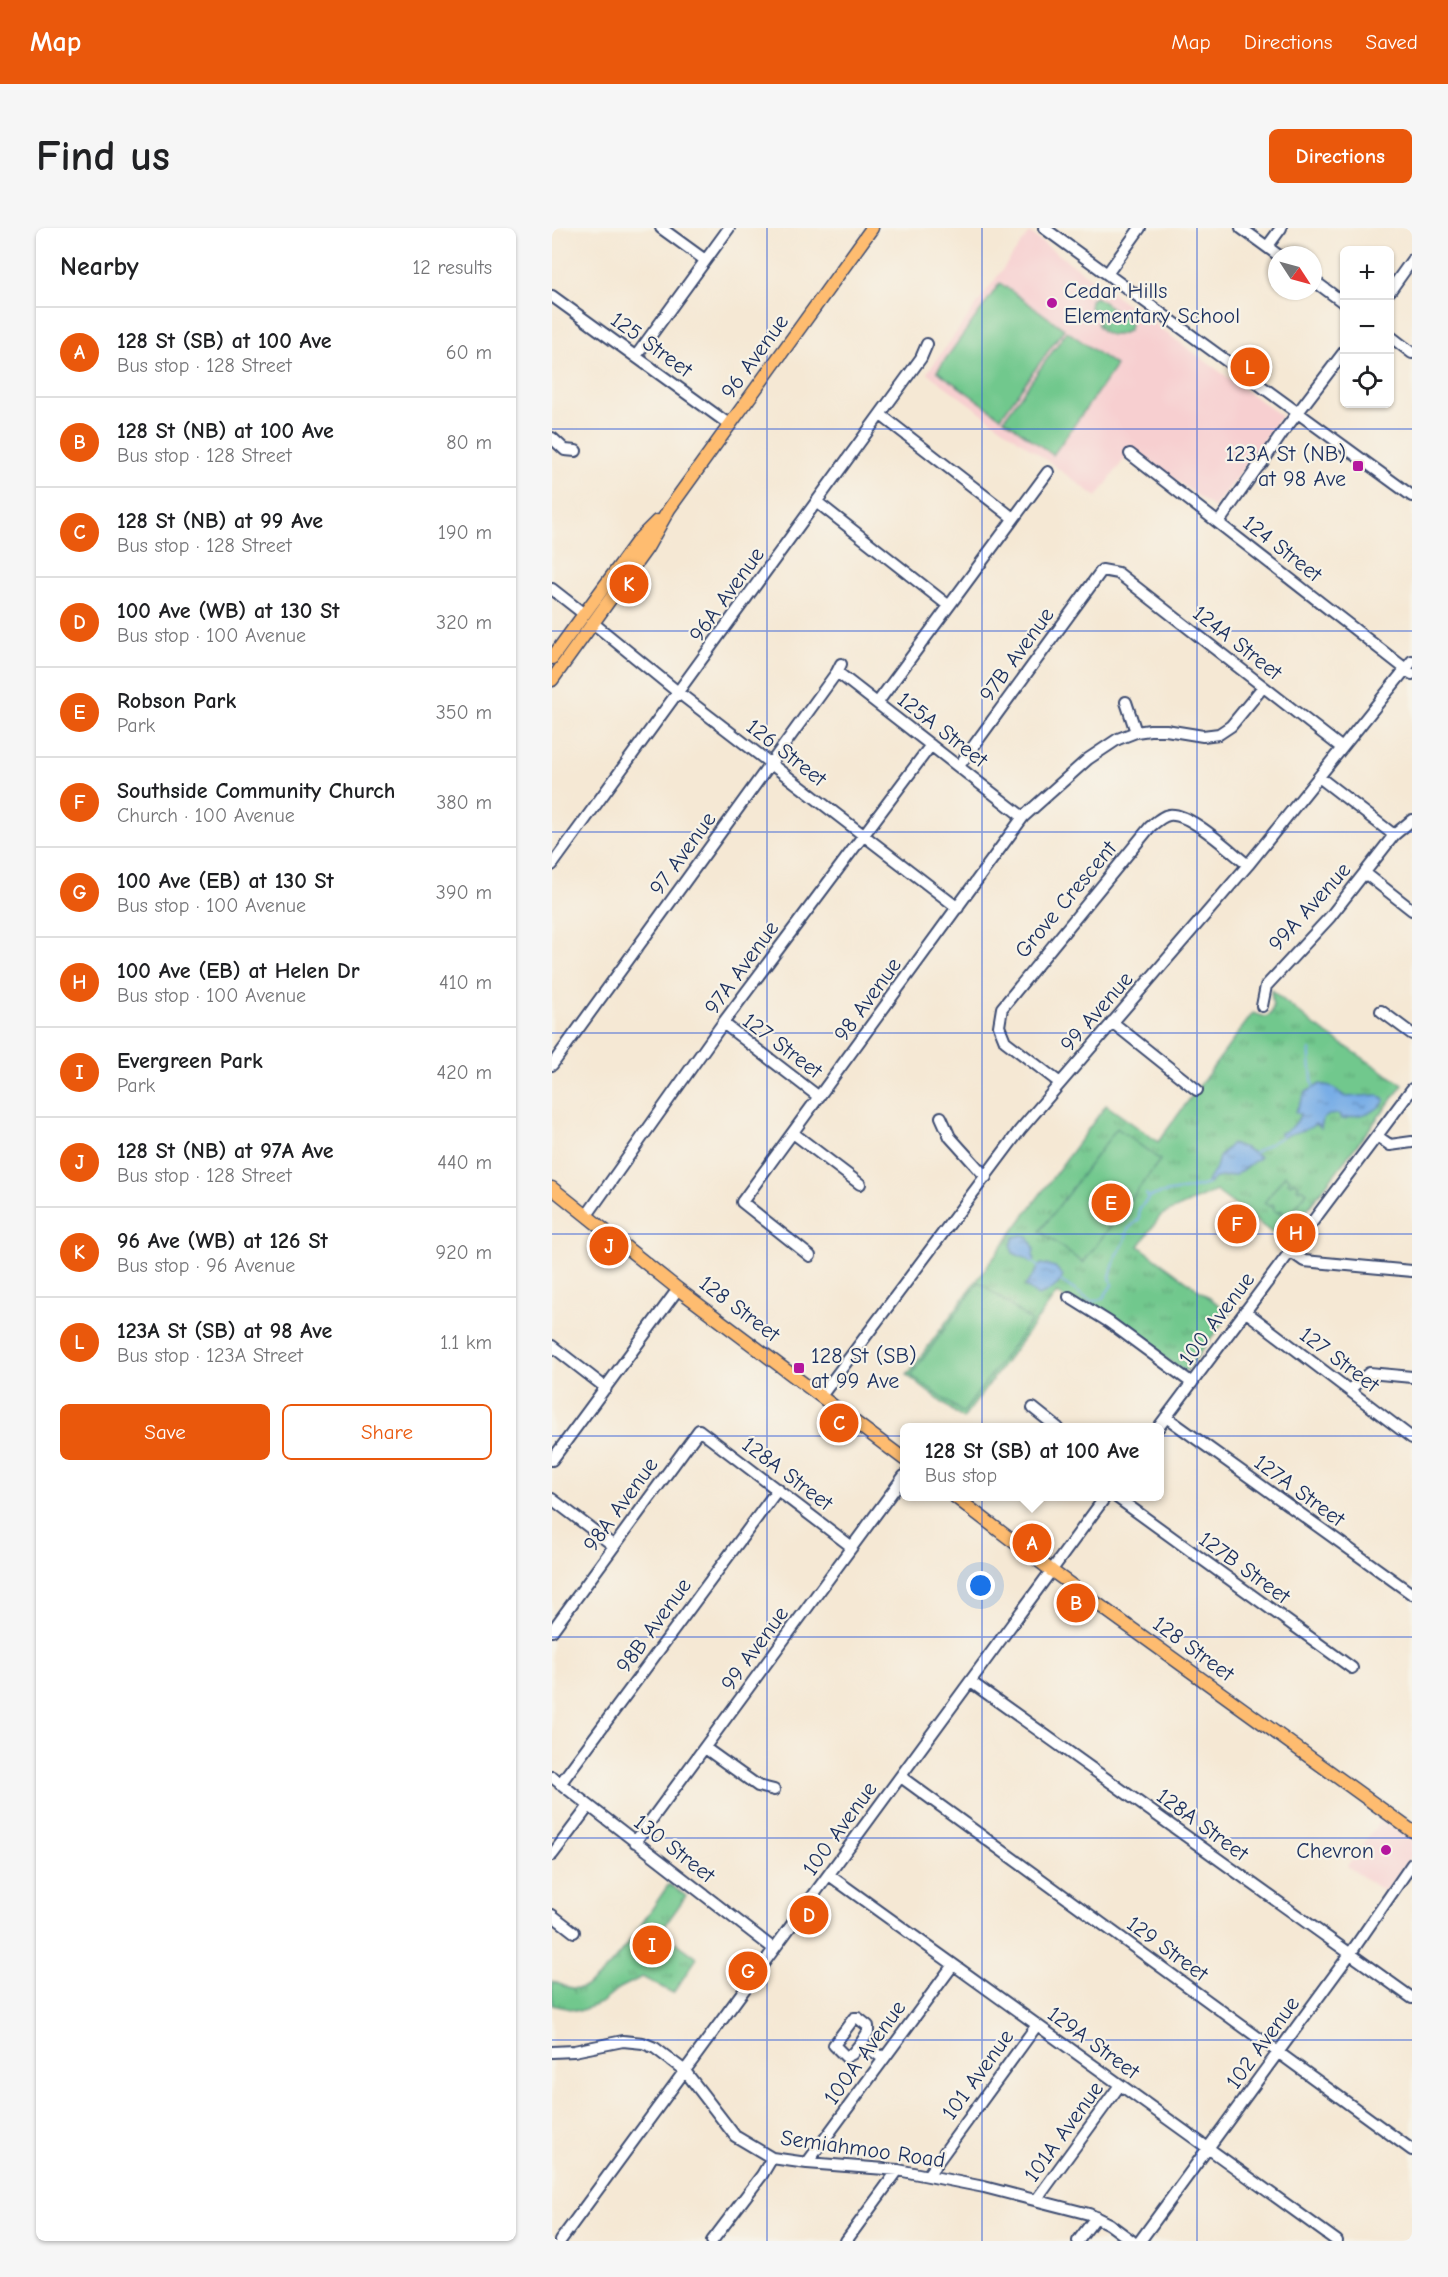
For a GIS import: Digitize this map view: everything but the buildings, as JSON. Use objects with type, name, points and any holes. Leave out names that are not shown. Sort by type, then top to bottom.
[{"type":"main road","name":"96 Avenue","points":[[552,658],[589,619],[647,548],[669,509],[868,230]]},
{"type":"main road","name":"96 Avenue","points":[[552,680],[582,639],[589,619]]},
{"type":"main road","name":"128 Street","points":[[552,1188],[678,1289],[900,1456]]},
{"type":"main road","name":"128 Street","points":[[959,1501],[1052,1571],[1412,1831]]},
{"type":"street","points":[[661,228],[705,260]]},
{"type":"street","points":[[636,356],[729,228]]},
{"type":"street","points":[[1044,228],[1412,496]]},
{"type":"street","points":[[1107,274],[1140,228]]},
{"type":"street","points":[[1241,228],[1267,247],[1281,228]]},
{"type":"street","points":[[1394,284],[1412,261]]},
{"type":"street","points":[[1322,287],[1340,300]]},
{"type":"street","name":"125 Street","points":[[552,296],[730,425]]},
{"type":"street","points":[[1394,340],[1412,353]]},
{"type":"street","name":"96A Avenue","points":[[552,865],[881,415],[921,358],[927,344]]},
{"type":"street","points":[[1219,522],[1343,354]]},
{"type":"street","points":[[881,415],[1013,518]]},
{"type":"street","points":[[552,438],[564,450],[576,451]]},
{"type":"street","name":"124 Street","points":[[1130,454],[1410,668]]},
{"type":"street","points":[[878,702],[1048,472]]},
{"type":"street","points":[[817,502],[949,606]]},
{"type":"street","name":"97B Avenue","points":[[959,766],[1102,570],[1107,571]]},
{"type":"street","name":"124A Street","points":[[1107,571],[1118,573],[1342,748]]},
{"type":"street","name":"126 Street","points":[[552,589],[679,693],[958,908]]},
{"type":"street","name":"125A Street","points":[[839,668],[931,745],[1023,817]]},
{"type":"street","name":"97 Avenue","points":[[552,1065],[839,668]]},
{"type":"street","name":"99 Avenue","points":[[821,1396],[1020,1130],[1248,865],[1410,668]]},
{"type":"street","points":[[1126,702],[1136,732],[1167,729],[1203,736],[1219,734],[1232,726],[1263,687]]},
{"type":"street","name":"98 Avenue","points":[[810,1256],[742,1202],[1023,817],[1088,759],[1103,748],[1136,732]]},
{"type":"street","name":"97A Avenue","points":[[587,1215],[723,1023],[931,745]]},
{"type":"street","points":[[1319,777],[1394,835],[1412,820]]},
{"type":"street","name":"Grove Crescent","points":[[1060,1083],[1005,1041],[999,1026],[1002,1008],[1150,827],[1167,815],[1179,816],[1195,824],[1248,865]]},
{"type":"street","name":"99A Avenue","points":[[1262,1006],[1266,986],[1330,917],[1394,835]]},
{"type":"street","points":[[1365,873],[1412,910]]},
{"type":"street","points":[[1382,1011],[1412,1034]]},
{"type":"street","points":[[1112,1022],[1197,1090]]},
{"type":"street","name":"127 Street","points":[[723,1023],[819,1097]]},
{"type":"street","name":"100 Avenue","points":[[1162,1423],[1412,1089]]},
{"type":"street","points":[[941,1117],[950,1137],[986,1177]]},
{"type":"street","points":[[793,1133],[860,1184]]},
{"type":"street","points":[[1377,1136],[1390,1145],[1412,1142]]},
{"type":"street","points":[[1290,1251],[1304,1261],[1412,1271]]},
{"type":"street","points":[[552,1460],[678,1289]]},
{"type":"street","points":[[1069,1297],[1109,1322],[1192,1383]]},
{"type":"street","name":"127 Street","points":[[1245,1311],[1412,1438]]},
{"type":"street","points":[[552,1346],[606,1388]]},
{"type":"street","points":[[1349,1390],[1369,1373],[1412,1377]]},
{"type":"street","points":[[1033,1408],[1052,1423]]},
{"type":"street","name":"127A Street","points":[[1166,1417],[1412,1594]]},
{"type":"street","name":"128A Street","points":[[699,1430],[852,1547]]},
{"type":"street","name":"98A Avenue","points":[[552,1631],[699,1430]]},
{"type":"street","name":"99 Avenue","points":[[635,1842],[900,1481]]},
{"type":"street","name":"98B Avenue","points":[[556,1781],[778,1489]]},
{"type":"street","points":[[552,1499],[614,1546]]},
{"type":"street","name":"100 Avenue","points":[[560,2241],[1103,1501]]},
{"type":"street","name":"127B Street","points":[[1121,1501],[1352,1668]]},
{"type":"street","name":"128A Street","points":[[971,1683],[1412,1998]]},
{"type":"street","points":[[705,1748],[758,1786],[774,1790]]},
{"type":"street","name":"129 Street","points":[[901,1777],[1412,2151]]},
{"type":"street","name":"130 Street","points":[[556,1781],[774,1949]]},
{"type":"street","points":[[552,1855],[589,1806]]},
{"type":"street","name":"102 Avenue","points":[[1140,2241],[1350,1954],[1412,1864]]},
{"type":"street","name":"129A Street","points":[[829,1875],[1336,2241]]},
{"type":"street","points":[[552,1915],[574,1932]]},
{"type":"street","name":"100A Avenue","points":[[807,2163],[953,1965]]},
{"type":"street","name":"101 Avenue","points":[[928,2175],[1037,2025]]},
{"type":"street","name":"Semiahmoo Road","points":[[552,2052],[633,2041],[655,2048],[685,2071],[735,2136],[772,2158],[898,2170],[1037,2199],[1096,2217],[1132,2241]]},
{"type":"street","points":[[861,2043],[883,2058]]},
{"type":"street","name":"101A Avenue","points":[[1037,2199],[1120,2085]]},
{"type":"street","points":[[712,2241],[762,2175],[772,2158]]},
{"type":"street","points":[[846,2241],[898,2170]]},
{"type":"street","points":[[1078,2241],[1096,2217]]},
{"type":"shaded area","name":"Cedar Hills Elementary School","points":[[1029,233],[1281,416],[1214,508],[1132,448],[1097,497],[927,373]]},
{"type":"shaded area","points":[[1382,1818],[1412,1840],[1412,1854],[1385,1892],[1347,1866]]},
{"type":"green space","points":[[1000,283],[1064,329],[1001,417],[937,371]]},
{"type":"green space","points":[[1096,297],[1130,323],[1129,330],[1115,335],[1103,332],[1097,324],[1101,317],[1090,308],[1091,300]]},
{"type":"green space","points":[[1067,331],[1116,366],[1053,455],[1004,419]]},
{"type":"green space","points":[[1271,990],[1314,1025],[1403,1085],[1283,1241],[1216,1191],[1161,1215],[1139,1246],[1230,1313],[1188,1369],[1185,1371],[1180,1369],[1088,1302],[1081,1310],[1057,1293],[963,1419],[907,1375],[1106,1105],[1158,1142],[1253,1013],[1266,1017],[1271,1014],[1273,1007]]},
{"type":"green space","points":[[1117,1128],[1160,1160],[1083,1263],[1040,1231]]},
{"type":"green space","points":[[1285,1175],[1290,1179],[1288,1182],[1291,1184],[1293,1181],[1299,1185],[1297,1188],[1299,1190],[1302,1188],[1307,1192],[1287,1219],[1281,1215],[1283,1212],[1281,1210],[1278,1213],[1273,1209],[1272,1204],[1270,1207],[1264,1203]]},
{"type":"green space","points":[[979,1282],[1031,1321],[963,1413],[911,1375]]},
{"type":"green space","points":[[669,1884],[686,1896],[661,1931],[697,1958],[673,1993],[642,1977],[620,1988],[601,2003],[579,2011],[552,2005],[552,1981],[575,1988],[583,1987],[594,1981],[617,1957]]},
{"type":"water","points":[[1320,1084],[1330,1086],[1346,1097],[1378,1095],[1385,1100],[1378,1108],[1367,1113],[1345,1119],[1341,1119],[1339,1114],[1329,1115],[1323,1119],[1321,1128],[1315,1124],[1308,1129],[1284,1137],[1280,1133],[1293,1126],[1297,1120],[1300,1114],[1295,1112],[1306,1092]]},
{"type":"water","points":[[1231,1144],[1245,1148],[1260,1157],[1235,1175],[1216,1178],[1206,1185],[1215,1171],[1219,1157]]},
{"type":"water","points":[[1023,1235],[1028,1237],[1034,1248],[1035,1260],[1031,1263],[1013,1253],[1011,1246],[1014,1237]]},
{"type":"water","points":[[1041,1264],[1055,1267],[1063,1276],[1053,1289],[1038,1296],[1025,1286]]},
{"type":"waterway","points":[[1310,1050],[1313,1086]]},
{"type":"waterway","points":[[1254,1153],[1283,1136]]},
{"type":"waterway","points":[[1149,1197],[1208,1184]]},
{"type":"waterway","points":[[1061,1281],[1092,1302],[1103,1298],[1112,1285],[1110,1276],[1128,1229],[1139,1219],[1139,1209],[1149,1197],[1146,1194]]},
{"type":"waterway","points":[[1031,1261],[1041,1269]]},
{"type":"place","name":"Cedar Hills Elementary School","points":[[1052,303]]},
{"type":"place","name":"123A St (SB) at 98 Ave","points":[[1250,367]]},
{"type":"place","name":"123A St (NB) at 98 Ave","points":[[1358,466]]},
{"type":"place","name":"96 Ave (WB) at 126 St","points":[[629,584]]},
{"type":"place","name":"Robson Park","points":[[1111,1203]]},
{"type":"place","name":"Southside Community Church","points":[[1237,1224]]},
{"type":"place","name":"100 Ave (EB) at Helen Dr","points":[[1296,1233]]},
{"type":"place","name":"128 St (NB) at 97A Ave","points":[[609,1246]]},
{"type":"place","name":"128 St (SB) at 99 Ave","points":[[799,1368]]},
{"type":"place","name":"128 St (NB) at 99 Ave","points":[[839,1423]]},
{"type":"place","name":"128 St (SB) at 100 Ave","points":[[1032,1543]]},
{"type":"place","name":"128 St (NB) at 100 Ave","points":[[1076,1603]]},
{"type":"place","name":"Chevron","points":[[1386,1850]]},
{"type":"place","name":"100 Ave (WB) at 130 St","points":[[809,1915]]},
{"type":"place","name":"Evergreen Park","points":[[652,1945]]},
{"type":"place","name":"100 Ave (EB) at 130 St","points":[[748,1971]]}]
